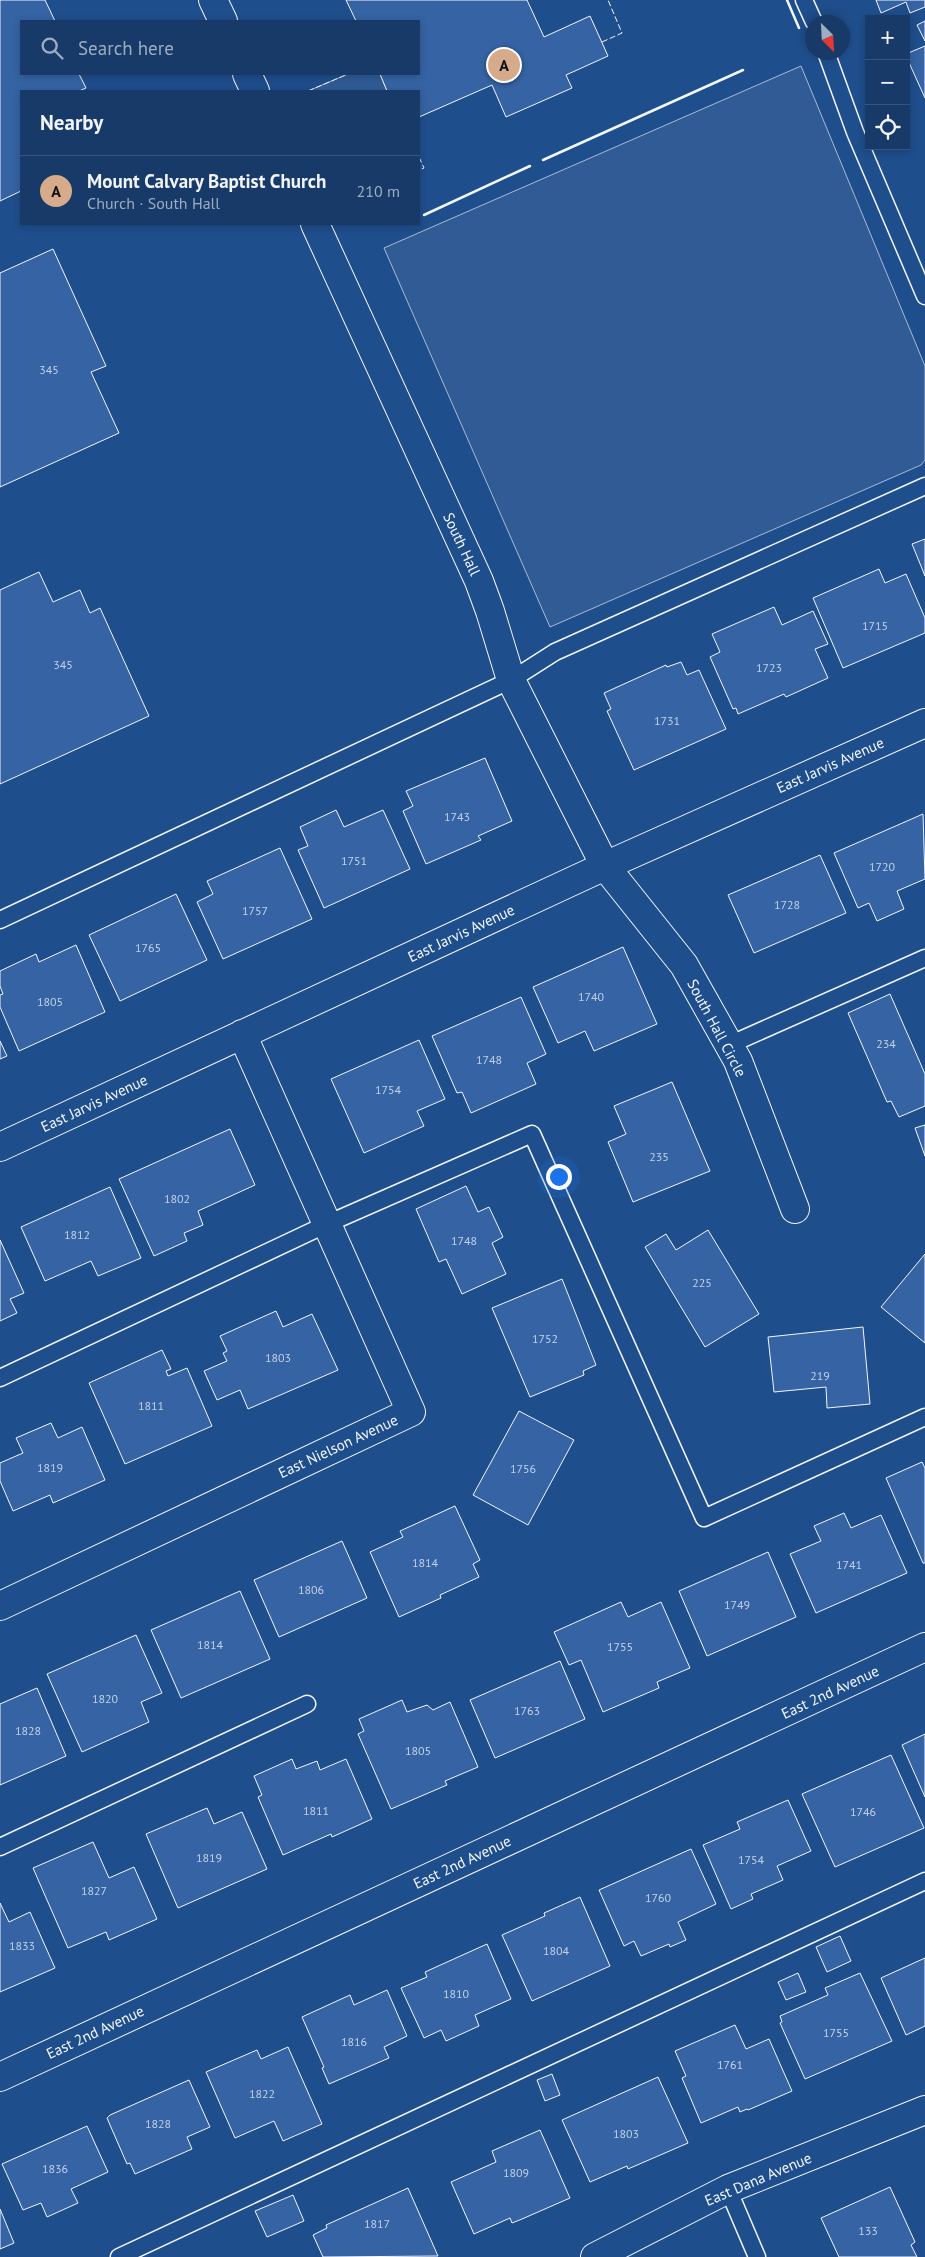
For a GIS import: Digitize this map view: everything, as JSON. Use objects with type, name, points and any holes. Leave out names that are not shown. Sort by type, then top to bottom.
[{"type":"street","points":[[213,0],[223,20]]},
{"type":"street","points":[[247,75],[255,90]]},
{"type":"street","name":"South Hall","points":[[315,225],[479,581],[511,680],[605,866]]},
{"type":"street","name":"East Jarvis Avenue","points":[[0,1147],[605,866],[925,722]]},
{"type":"street","name":"South Hall Circle","points":[[605,866],[684,965],[738,1061],[795,1209]]},
{"type":"street","name":"East Nielson Avenue","points":[[0,1606],[410,1412],[242,1034]]},
{"type":"street","name":"East 2nd Avenue","points":[[0,2077],[925,1647]]},
{"type":"street","name":"East Dana Avenue","points":[[595,2257],[728,2189],[925,2110]]},
{"type":"lane","points":[[804,0],[811,15]]},
{"type":"lane","points":[[829,60],[855,132],[925,296]]},
{"type":"lane","points":[[0,920],[511,680],[555,652],[925,486]]},
{"type":"lane","points":[[728,1045],[925,958]]},
{"type":"lane","points":[[0,1378],[327,1224],[532,1134],[704,1518],[925,1417]]},
{"type":"lane","points":[[0,1847],[307,1704]]},
{"type":"lane","points":[[118,2257],[925,1881]]},
{"type":"lane","points":[[728,2189],[758,2257]]},
{"type":"shaded area","points":[[801,66],[925,366],[925,460],[921,465],[550,627],[384,248]]},
{"type":"shaded area","points":[[346,75],[380,75],[387,90],[310,90]]},
{"type":"building","points":[[0,0],[45,0],[55,20],[20,20],[20,75],[80,75],[86,88],[81,90],[20,90],[20,191],[0,201]]},
{"type":"building","points":[[346,0],[527,0],[544,37],[590,16],[608,56],[566,75],[572,88],[506,117],[492,85],[420,117],[420,90],[387,90],[380,75],[420,75],[420,20],[356,20]]},
{"type":"building","points":[[876,0],[925,0],[925,7],[910,13],[906,2],[881,13]]},
{"type":"building","points":[[925,21],[925,41],[917,25]]},
{"type":"building","points":[[925,46],[925,98],[910,65],[910,52]]},
{"type":"building","points":[[53,249],[106,366],[91,372],[119,433],[0,487],[0,273]]},
{"type":"building","points":[[925,539],[925,576],[912,544]]},
{"type":"building","points":[[879,569],[885,583],[906,574],[925,618],[925,633],[843,668],[813,598]]},
{"type":"building","points":[[39,572],[53,602],[80,590],[90,613],[100,608],[149,716],[0,784],[0,590]]},
{"type":"building","points":[[774,607],[782,625],[813,611],[828,644],[815,649],[828,678],[786,697],[784,694],[738,714],[736,708],[733,709],[710,657],[720,652],[712,634]]},
{"type":"building","points":[[681,662],[687,675],[699,670],[726,729],[634,770],[607,711],[611,709],[604,693],[666,665],[667,667]]},
{"type":"building","points":[[485,758],[512,821],[478,836],[481,840],[426,864],[403,811],[413,806],[406,791]]},
{"type":"building","points":[[336,810],[344,827],[383,810],[410,869],[324,908],[298,850],[308,846],[300,827]]},
{"type":"building","points":[[923,814],[925,879],[897,891],[904,909],[877,921],[869,903],[858,908],[834,853]]},
{"type":"building","points":[[280,848],[312,919],[223,959],[197,902],[213,894],[207,881]]},
{"type":"building","points":[[820,855],[846,913],[754,953],[728,895]]},
{"type":"building","points":[[176,894],[207,960],[120,1001],[89,935]]},
{"type":"building","points":[[76,945],[105,1012],[19,1051],[0,1007],[0,995],[3,994],[0,986],[0,971],[36,954],[39,962]]},
{"type":"building","points":[[623,947],[657,1024],[594,1051],[585,1031],[558,1043],[533,987]]},
{"type":"building","points":[[890,994],[925,1074],[925,1106],[899,1117],[891,1101],[887,1102],[848,1013]]},
{"type":"building","points":[[521,997],[546,1054],[527,1063],[536,1084],[471,1113],[462,1092],[457,1093],[432,1036]]},
{"type":"building","points":[[419,1040],[445,1099],[417,1111],[424,1126],[364,1153],[331,1079]]},
{"type":"building","points":[[0,1041],[7,1056],[0,1059]]},
{"type":"building","points":[[672,1082],[710,1171],[633,1202],[608,1142],[626,1134],[614,1106]]},
{"type":"building","points":[[925,1125],[925,1156],[915,1128]]},
{"type":"building","points":[[230,1129],[255,1185],[198,1211],[203,1225],[184,1233],[187,1241],[154,1256],[119,1179]]},
{"type":"building","points":[[466,1186],[478,1212],[489,1207],[503,1237],[492,1243],[506,1274],[462,1294],[446,1259],[439,1262],[416,1209]]},
{"type":"building","points":[[110,1187],[141,1258],[98,1276],[91,1261],[45,1281],[21,1227]]},
{"type":"building","points":[[708,1230],[759,1314],[705,1347],[645,1247],[666,1234],[676,1250]]},
{"type":"building","points":[[0,1240],[24,1293],[10,1299],[17,1313],[0,1321]]},
{"type":"building","points":[[925,1254],[925,1343],[881,1307]]},
{"type":"building","points":[[562,1279],[596,1365],[583,1371],[584,1375],[530,1397],[492,1308]]},
{"type":"building","points":[[276,1311],[283,1327],[312,1314],[338,1370],[248,1409],[240,1390],[217,1400],[204,1371],[227,1361],[223,1353],[227,1351],[220,1336]]},
{"type":"building","points":[[863,1327],[870,1404],[827,1408],[826,1387],[774,1392],[768,1337]]},
{"type":"building","points":[[162,1350],[171,1369],[166,1371],[168,1376],[187,1368],[212,1426],[125,1464],[89,1383]]},
{"type":"building","points":[[519,1411],[574,1440],[528,1525],[473,1495]]},
{"type":"building","points":[[51,1423],[58,1438],[82,1427],[105,1480],[53,1503],[50,1495],[13,1511],[0,1481],[0,1463],[23,1453],[16,1438]]},
{"type":"building","points":[[922,1462],[925,1468],[925,1563],[923,1563],[886,1478]]},
{"type":"building","points":[[455,1506],[480,1560],[473,1564],[479,1577],[440,1595],[441,1598],[399,1617],[370,1552],[403,1537],[400,1531]]},
{"type":"building","points":[[844,1513],[851,1528],[881,1515],[907,1573],[816,1613],[790,1554],[821,1541],[814,1526]]},
{"type":"building","points":[[342,1541],[367,1598],[279,1637],[254,1580]]},
{"type":"building","points":[[768,1552],[796,1617],[707,1656],[679,1591]]},
{"type":"building","points":[[240,1591],[270,1659],[181,1698],[151,1630]]},
{"type":"building","points":[[621,1602],[628,1617],[661,1602],[690,1668],[657,1682],[659,1688],[603,1712],[581,1660],[569,1665],[554,1632]]},
{"type":"building","points":[[136,1635],[162,1693],[141,1702],[149,1722],[82,1752],[47,1674]]},
{"type":"building","points":[[560,1661],[585,1719],[495,1758],[470,1700]]},
{"type":"building","points":[[37,1688],[66,1756],[0,1785],[0,1704]]},
{"type":"building","points":[[402,1700],[407,1712],[427,1705],[433,1710],[450,1702],[478,1767],[445,1781],[447,1785],[391,1809],[358,1734],[364,1731],[359,1719]]},
{"type":"building","points":[[925,1734],[925,1797],[902,1745]]},
{"type":"building","points":[[891,1755],[924,1828],[835,1867],[802,1794]]},
{"type":"building","points":[[292,1759],[296,1769],[317,1761],[320,1770],[346,1759],[372,1819],[332,1837],[331,1834],[283,1855],[258,1797],[262,1795],[254,1776]]},
{"type":"building","points":[[788,1800],[811,1851],[777,1866],[783,1880],[751,1894],[753,1899],[731,1909],[703,1845],[740,1829],[737,1822]]},
{"type":"building","points":[[207,1808],[214,1824],[242,1812],[267,1869],[178,1908],[146,1834]]},
{"type":"building","points":[[93,1842],[109,1878],[134,1867],[157,1919],[109,1940],[106,1932],[68,1948],[33,1868]]},
{"type":"building","points":[[691,1849],[716,1904],[678,1922],[686,1940],[670,1947],[669,1944],[641,1956],[634,1941],[624,1946],[599,1890]]},
{"type":"building","points":[[580,1897],[610,1966],[532,2001],[502,1935],[545,1916],[544,1913]]},
{"type":"building","points":[[0,1903],[9,1922],[30,1912],[55,1968],[0,1992]]},
{"type":"building","points":[[840,1936],[851,1961],[827,1972],[816,1947]]},
{"type":"building","points":[[487,1944],[511,1999],[475,2015],[479,2026],[446,2041],[441,2030],[424,2038],[401,1988],[427,1977],[425,1972]]},
{"type":"building","points":[[925,1958],[925,2026],[906,2035],[881,1978]]},
{"type":"building","points":[[798,1973],[806,1992],[786,2000],[778,1982]]},
{"type":"building","points":[[860,1973],[892,2041],[805,2079],[780,2023],[782,2022],[780,2016],[828,1995],[825,1988]]},
{"type":"building","points":[[387,1990],[407,2036],[384,2047],[389,2058],[329,2084],[322,2068],[324,2067],[302,2017],[350,1995],[354,2005]]},
{"type":"building","points":[[735,2025],[746,2049],[769,2039],[792,2091],[748,2110],[740,2112],[738,2107],[701,2123],[682,2078],[686,2076],[675,2051]]},
{"type":"building","points":[[288,2047],[322,2124],[283,2141],[274,2121],[235,2138],[206,2072],[257,2050],[261,2059]]},
{"type":"building","points":[[552,2074],[560,2095],[545,2101],[537,2080]]},
{"type":"building","points":[[658,2077],[688,2143],[628,2169],[627,2166],[590,2182],[562,2120]]},
{"type":"building","points":[[189,2080],[210,2127],[187,2137],[192,2149],[135,2174],[130,2163],[127,2164],[107,2118]]},
{"type":"building","points":[[87,2126],[108,2172],[71,2189],[78,2203],[47,2217],[41,2203],[23,2210],[2,2164]]},
{"type":"building","points":[[540,2130],[570,2198],[512,2223],[510,2218],[474,2234],[451,2182],[496,2162],[492,2151]]},
{"type":"building","points":[[890,2187],[915,2242],[911,2245],[917,2257],[839,2257],[821,2218]]},
{"type":"building","points":[[408,2188],[438,2256],[323,2257],[313,2235],[327,2228],[326,2225]]},
{"type":"building","points":[[293,2195],[304,2221],[267,2237],[255,2211]]},
{"type":"building","points":[[0,2209],[14,2243],[0,2249]]},
{"type":"fence","points":[[602,42],[622,33],[608,0]]},
{"type":"fence","points":[[310,90],[346,75]]},
{"type":"fence","points":[[420,159],[424,168],[420,170]]},
{"type":"wall","points":[[787,0],[799,28]]},
{"type":"wall","points":[[543,160],[743,70]]},
{"type":"wall","points":[[424,215],[530,166]]},
{"type":"place","name":"Mount Calvary Baptist Church","points":[[504,65]]}]
